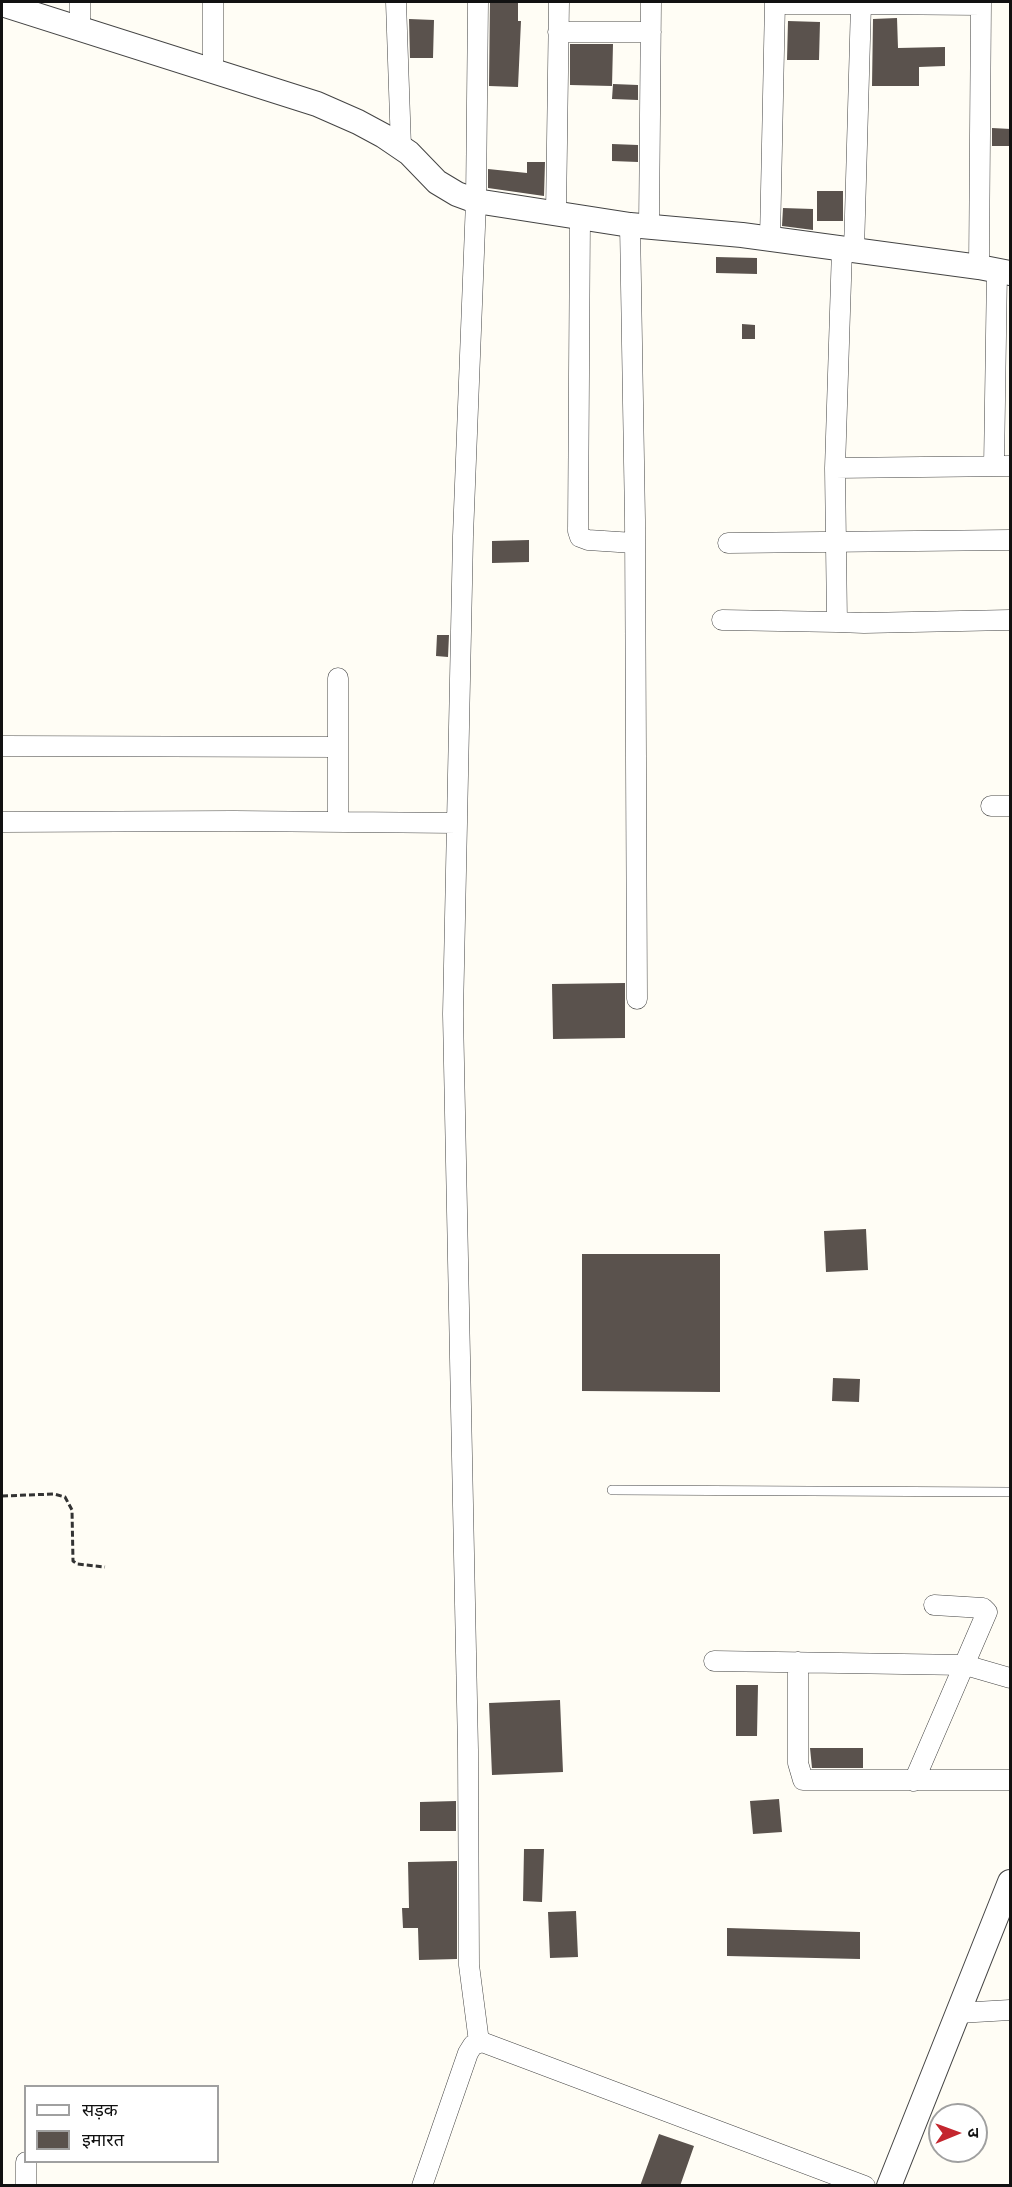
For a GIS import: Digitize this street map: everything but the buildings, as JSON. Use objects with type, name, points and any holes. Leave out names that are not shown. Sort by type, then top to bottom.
[{"type":"street","points":[[80,2],[80,30]]},
{"type":"street","points":[[213,2],[213,71]]},
{"type":"street","points":[[396,2],[401,147]]},
{"type":"street","points":[[478,2],[476,201],[463,536],[453,1014],[467,1690],[469,1965],[479,2042]]},
{"type":"street","points":[[556,213],[559,2]]},
{"type":"street","points":[[637,999],[634,543],[640,226],[651,2]]},
{"type":"street","points":[[770,239],[775,3],[981,4],[995,270],[1002,466],[835,468]]},
{"type":"street","points":[[2,4],[317,105],[358,122],[401,147],[437,182],[457,194],[476,201],[640,226],[770,239],[995,270]]},
{"type":"street","points":[[837,622],[834,542],[835,468],[861,4]]},
{"type":"street","points":[[558,32],[651,32]]},
{"type":"street","points":[[580,218],[578,531],[580,537],[588,540],[634,543]]},
{"type":"street","points":[[728,543],[1011,540]]},
{"type":"street","points":[[722,620],[864,623],[1011,621]]},
{"type":"street","points":[[338,678],[338,822]]},
{"type":"street","points":[[2,746],[338,747]]},
{"type":"street","points":[[991,806],[1011,806]]},
{"type":"street","points":[[2,822],[457,824]]},
{"type":"street","points":[[914,1781],[987,1611],[979,1607],[934,1605]]},
{"type":"street","points":[[714,1661],[965,1665],[1011,1678]]},
{"type":"street","points":[[798,1662],[798,1763],[803,1780],[1011,1780]]},
{"type":"street","points":[[889,2186],[1011,1882]]},
{"type":"street","points":[[958,2013],[1011,2010]]},
{"type":"street","points":[[422,2186],[468,2053],[473,2045],[479,2042],[865,2186]]},
{"type":"street","points":[[26,2163],[26,2186]]},
{"type":"lane","points":[[612,1490],[1011,1492]]},
{"type":"path","points":[[2,1496],[54,1494],[65,1497],[72,1510],[73,1561],[77,1564],[105,1567]]}]
